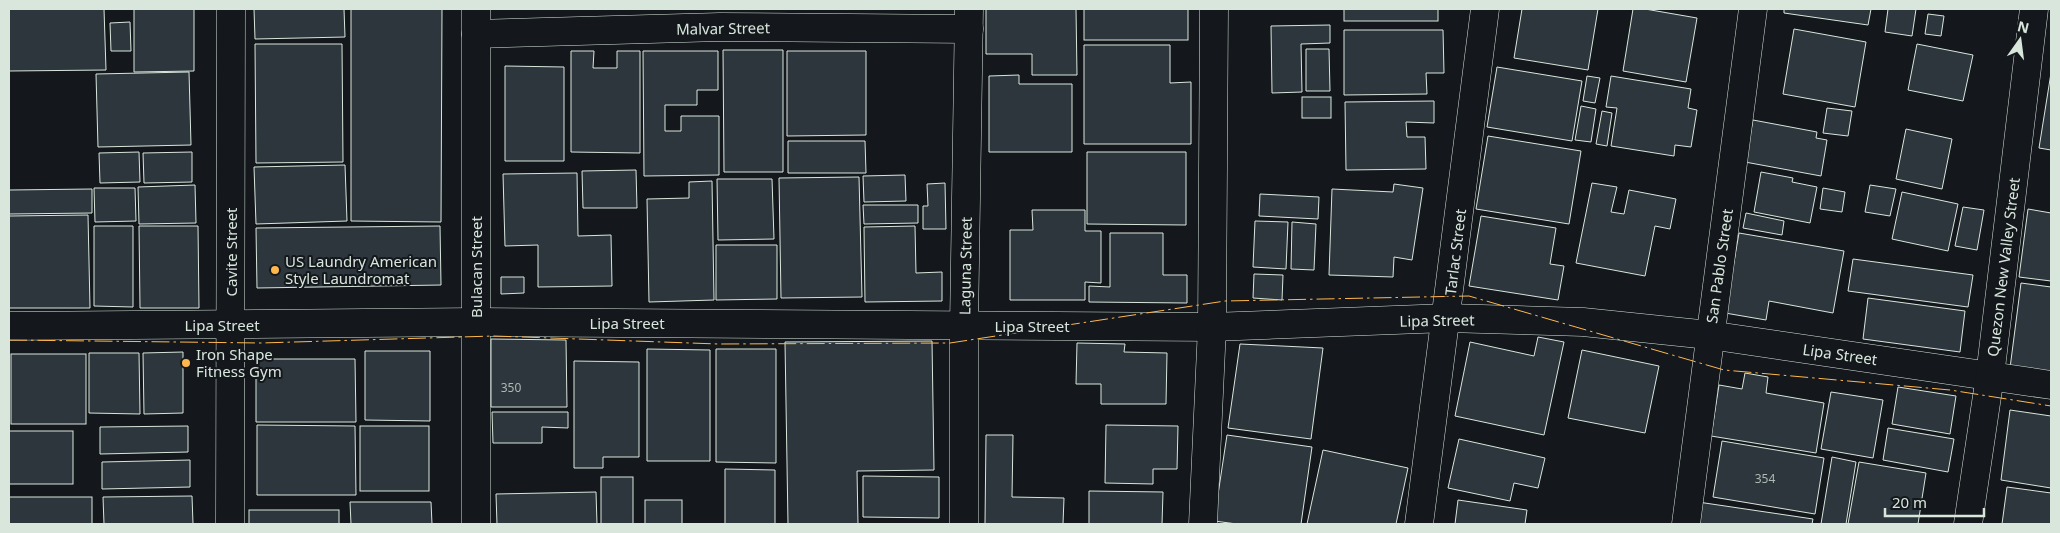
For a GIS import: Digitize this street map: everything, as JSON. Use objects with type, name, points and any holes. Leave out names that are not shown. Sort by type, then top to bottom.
[{"type":"street","name":"Cavite Street","points":[[230,524],[231,9]]},
{"type":"street","points":[[1203,524],[1212,327],[1214,9]]},
{"type":"street","name":"Tarlac Street","points":[[1419,524],[1447,318],[1485,9]]},
{"type":"street","name":"San Pablo Street","points":[[1686,524],[1709,335],[1754,9]]},
{"type":"street","name":"Quezon New Valley Street","points":[[1968,524],[1990,376],[2034,9]]},
{"type":"street","name":"Malvar Street","points":[[476,22],[720,18],[969,19]]},
{"type":"street","name":"Laguna Street","points":[[964,524],[964,325],[969,19]]},
{"type":"street","name":"Bulacan Street","points":[[476,22],[476,524]]},
{"type":"street","name":"Lipa Street","points":[[9,326],[231,326],[476,322],[1212,327],[1447,318],[1583,322],[1709,335],[2051,385]]},
{"type":"building","points":[[9,9],[104,9],[106,70],[9,71]]},
{"type":"building","points":[[134,9],[194,9],[194,71],[134,72]]},
{"type":"building","points":[[254,9],[344,9],[345,37],[255,39]]},
{"type":"building","points":[[351,9],[442,9],[441,222],[351,221]]},
{"type":"building","points":[[986,9],[1076,9],[1077,75],[1032,75],[1032,54],[986,54]]},
{"type":"building","points":[[1084,9],[1188,9],[1188,40],[1084,40]]},
{"type":"building","points":[[1344,9],[1438,9],[1438,21],[1344,21]]},
{"type":"building","points":[[1522,9],[1598,9],[1588,70],[1514,58]]},
{"type":"building","points":[[1633,9],[1645,9],[1697,18],[1686,82],[1623,71]]},
{"type":"building","points":[[1784,9],[1871,9],[1868,25],[1784,13]]},
{"type":"building","points":[[1888,9],[1916,9],[1912,36],[1885,32]]},
{"type":"building","points":[[1928,14],[1944,16],[1941,36],[1925,34]]},
{"type":"building","points":[[130,22],[131,51],[111,51],[110,23]]},
{"type":"building","points":[[1330,25],[1330,43],[1301,44],[1302,92],[1272,93],[1271,26]]},
{"type":"building","points":[[1794,29],[1866,42],[1855,107],[1783,94]]},
{"type":"building","points":[[1344,30],[1443,30],[1444,73],[1426,73],[1427,94],[1344,95]]},
{"type":"building","points":[[255,44],[342,44],[343,162],[256,163]]},
{"type":"building","points":[[1917,44],[1973,55],[1963,101],[1908,90]]},
{"type":"building","points":[[1084,45],[1170,45],[1170,83],[1191,82],[1191,144],[1084,144]]},
{"type":"building","points":[[1306,49],[1329,49],[1330,91],[1306,91]]},
{"type":"building","points":[[723,50],[783,50],[783,172],[724,172]]},
{"type":"building","points":[[571,51],[594,51],[593,68],[617,68],[617,51],[640,51],[640,153],[571,152]]},
{"type":"building","points":[[643,51],[718,51],[718,90],[697,90],[697,105],[665,105],[665,131],[681,131],[681,116],[719,116],[719,175],[644,176]]},
{"type":"building","points":[[787,51],[866,51],[866,135],[787,136]]},
{"type":"building","points":[[505,66],[564,67],[564,161],[505,161]]},
{"type":"building","points":[[1497,67],[1582,81],[1572,141],[1487,127]]},
{"type":"building","points":[[189,72],[191,145],[98,147],[96,74]]},
{"type":"building","points":[[2051,73],[2051,150],[2039,148]]},
{"type":"building","points":[[1019,75],[1019,84],[1072,84],[1072,152],[989,152],[989,76]]},
{"type":"building","points":[[1587,76],[1600,78],[1595,103],[1583,101]]},
{"type":"building","points":[[1611,76],[1691,89],[1688,108],[1697,110],[1691,147],[1675,145],[1674,156],[1611,146],[1617,108],[1606,107]]},
{"type":"building","points":[[1302,97],[1331,97],[1331,118],[1302,118]]},
{"type":"building","points":[[1434,101],[1434,123],[1406,122],[1407,137],[1425,137],[1426,169],[1346,170],[1345,102]]},
{"type":"building","points":[[1581,106],[1596,109],[1591,142],[1575,140]]},
{"type":"building","points":[[1827,108],[1852,111],[1848,136],[1823,133]]},
{"type":"building","points":[[1602,111],[1612,113],[1607,146],[1596,144]]},
{"type":"building","points":[[1753,120],[1817,132],[1816,138],[1827,140],[1821,176],[1745,162]]},
{"type":"building","points":[[1906,129],[1952,139],[1942,189],[1896,179]]},
{"type":"building","points":[[1488,136],[1581,151],[1569,224],[1476,209]]},
{"type":"building","points":[[788,141],[865,141],[866,173],[788,173]]},
{"type":"building","points":[[139,152],[140,182],[100,183],[99,153]]},
{"type":"building","points":[[192,152],[192,182],[144,183],[143,153]]},
{"type":"building","points":[[1087,152],[1186,152],[1186,225],[1087,224]]},
{"type":"building","points":[[345,165],[347,221],[256,224],[254,167]]},
{"type":"building","points":[[636,170],[637,208],[583,208],[582,171]]},
{"type":"building","points":[[1761,172],[1793,178],[1792,182],[1817,187],[1810,223],[1754,212]]},
{"type":"building","points":[[577,173],[578,236],[611,235],[612,286],[538,287],[538,245],[505,246],[503,174]]},
{"type":"building","points":[[905,175],[906,201],[864,202],[863,176]]},
{"type":"building","points":[[859,177],[862,297],[781,298],[779,178]]},
{"type":"building","points":[[717,179],[772,179],[774,239],[718,240]]},
{"type":"building","points":[[712,181],[714,300],[649,302],[647,199],[689,198],[689,182]]},
{"type":"building","points":[[945,183],[946,229],[923,229],[923,206],[928,206],[927,184]]},
{"type":"building","points":[[1592,183],[1617,187],[1611,212],[1624,214],[1629,190],[1676,199],[1670,229],[1655,226],[1645,276],[1576,263]]},
{"type":"building","points":[[1394,184],[1423,188],[1412,260],[1394,257],[1393,277],[1329,275],[1332,189],[1393,192]]},
{"type":"building","points":[[195,185],[196,223],[139,224],[138,187]]},
{"type":"building","points":[[1870,185],[1896,189],[1890,216],[1865,212]]},
{"type":"building","points":[[94,188],[135,188],[136,221],[95,222]]},
{"type":"building","points":[[1823,188],[1845,192],[1842,212],[1820,209]]},
{"type":"building","points":[[92,189],[92,213],[9,214],[9,190]]},
{"type":"building","points":[[1902,192],[1958,204],[1948,251],[1892,239]]},
{"type":"building","points":[[1260,194],[1319,197],[1318,219],[1259,216]]},
{"type":"building","points":[[863,205],[918,205],[918,223],[864,224]]},
{"type":"building","points":[[1963,207],[1984,210],[1977,250],[1955,246]]},
{"type":"building","points":[[2028,209],[2051,213],[2051,281],[2019,277]]},
{"type":"building","points":[[1032,210],[1085,210],[1085,231],[1101,231],[1101,283],[1085,282],[1085,300],[1010,300],[1010,230],[1033,230]]},
{"type":"building","points":[[1746,213],[1784,221],[1782,235],[1743,228]]},
{"type":"building","points":[[88,215],[90,308],[9,308],[9,216]]},
{"type":"building","points":[[1481,216],[1556,228],[1550,264],[1564,266],[1558,300],[1469,286]]},
{"type":"building","points":[[1255,221],[1288,222],[1286,269],[1253,267]]},
{"type":"building","points":[[1292,222],[1316,224],[1314,270],[1291,269]]},
{"type":"building","points":[[94,226],[133,226],[133,307],[94,306]]},
{"type":"building","points":[[139,226],[198,226],[199,308],[140,308]]},
{"type":"building","points":[[440,226],[441,285],[257,288],[256,228]]},
{"type":"building","points":[[915,226],[916,273],[942,272],[942,301],[865,302],[864,227]]},
{"type":"building","points":[[1110,233],[1163,233],[1163,275],[1187,275],[1187,303],[1089,302],[1089,286],[1110,287]]},
{"type":"building","points":[[1739,233],[1844,251],[1833,313],[1769,301],[1766,320],[1725,313]]},
{"type":"building","points":[[716,245],[777,245],[777,299],[716,300]]},
{"type":"building","points":[[1853,259],[1973,275],[1968,307],[1848,291]]},
{"type":"building","points":[[1254,274],[1283,275],[1282,300],[1253,298]]},
{"type":"building","points":[[501,277],[524,277],[524,293],[501,294]]},
{"type":"building","points":[[2021,283],[2051,287],[2051,374],[2010,368]]},
{"type":"building","points":[[1868,298],[1965,311],[1960,352],[1863,339]]},
{"type":"building","points":[[1538,337],[1564,342],[1544,435],[1455,416],[1470,342],[1534,356]]},
{"type":"building","points":[[491,339],[566,340],[567,407],[491,407]]},
{"type":"building","points":[[932,341],[934,470],[857,471],[858,524],[788,524],[785,342]]},
{"type":"building","points":[[1077,343],[1125,344],[1124,352],[1167,353],[1166,404],[1101,404],[1101,384],[1076,384]]},
{"type":"building","points":[[1240,344],[1323,348],[1311,439],[1228,428]]},
{"type":"building","points":[[647,349],[710,350],[710,461],[647,461]]},
{"type":"building","points":[[716,349],[776,349],[776,463],[716,462]]},
{"type":"building","points":[[1582,350],[1659,366],[1645,433],[1568,418]]},
{"type":"building","points":[[365,351],[430,351],[430,421],[365,420]]},
{"type":"building","points":[[183,352],[183,413],[144,414],[143,353]]},
{"type":"building","points":[[89,353],[139,353],[140,414],[89,413]]},
{"type":"building","points":[[11,354],[86,354],[86,424],[11,424]]},
{"type":"building","points":[[256,359],[355,359],[356,422],[256,422]]},
{"type":"building","points":[[574,361],[639,362],[639,457],[603,457],[603,468],[574,468]]},
{"type":"building","points":[[1745,373],[1768,377],[1766,393],[1824,403],[1816,453],[1711,436],[1719,385],[1742,389]]},
{"type":"building","points":[[1898,387],[1956,396],[1950,434],[1892,424]]},
{"type":"building","points":[[1831,392],[1883,400],[1873,458],[1821,449]]},
{"type":"building","points":[[2010,410],[2051,416],[2051,488],[2001,480]]},
{"type":"building","points":[[492,412],[568,412],[568,428],[542,427],[542,443],[493,443]]},
{"type":"building","points":[[257,425],[355,426],[356,495],[257,495]]},
{"type":"building","points":[[1106,425],[1178,426],[1177,469],[1153,469],[1153,484],[1105,483]]},
{"type":"building","points":[[188,426],[188,452],[100,454],[100,427]]},
{"type":"building","points":[[360,426],[429,426],[429,491],[360,491]]},
{"type":"building","points":[[1888,428],[1954,439],[1948,472],[1883,460]]},
{"type":"building","points":[[9,431],[73,431],[73,484],[9,484]]},
{"type":"building","points":[[986,435],[1013,435],[1012,497],[1064,498],[1063,524],[985,524]]},
{"type":"building","points":[[1227,435],[1312,447],[1301,524],[1237,524],[1214,521]]},
{"type":"building","points":[[1459,439],[1545,458],[1538,488],[1514,483],[1510,501],[1448,488]]},
{"type":"building","points":[[1722,441],[1824,458],[1815,514],[1713,497]]},
{"type":"building","points":[[1323,450],[1408,468],[1396,524],[1307,524]]},
{"type":"building","points":[[1832,457],[1856,462],[1846,524],[1821,524]]},
{"type":"building","points":[[190,460],[190,487],[102,489],[102,462]]},
{"type":"building","points":[[1859,462],[1926,473],[1918,524],[1848,524]]},
{"type":"building","points":[[725,469],[775,470],[775,524],[725,524]]},
{"type":"building","points":[[863,476],[939,477],[939,518],[863,517]]},
{"type":"building","points":[[601,477],[633,477],[633,524],[601,524]]},
{"type":"building","points":[[2007,487],[2051,493],[2051,524],[2002,524]]},
{"type":"building","points":[[1089,491],[1163,492],[1162,524],[1089,524]]},
{"type":"building","points":[[596,492],[597,524],[497,524],[496,494]]},
{"type":"building","points":[[192,496],[193,524],[104,524],[103,497]]},
{"type":"building","points":[[9,497],[92,497],[92,524],[9,524]]},
{"type":"building","points":[[645,500],[682,500],[682,524],[645,524]]},
{"type":"building","points":[[1458,500],[1527,510],[1525,524],[1455,524]]},
{"type":"building","points":[[350,502],[431,502],[432,524],[351,524]]},
{"type":"building","points":[[1698,502],[1813,519],[1812,524],[1695,524]]},
{"type":"building","points":[[249,510],[339,510],[339,524],[249,524]]},
{"type":"power","points":[[9,340],[261,343],[494,336],[718,344],[950,343],[1225,301],[1469,296],[1724,370],[1950,390],[2051,406]]},
{"type":"place","name":"US Laundry American Style Laundromat","points":[[275,270]]},
{"type":"place","name":"Iron Shape Fitness Gym","points":[[186,363]]}]
